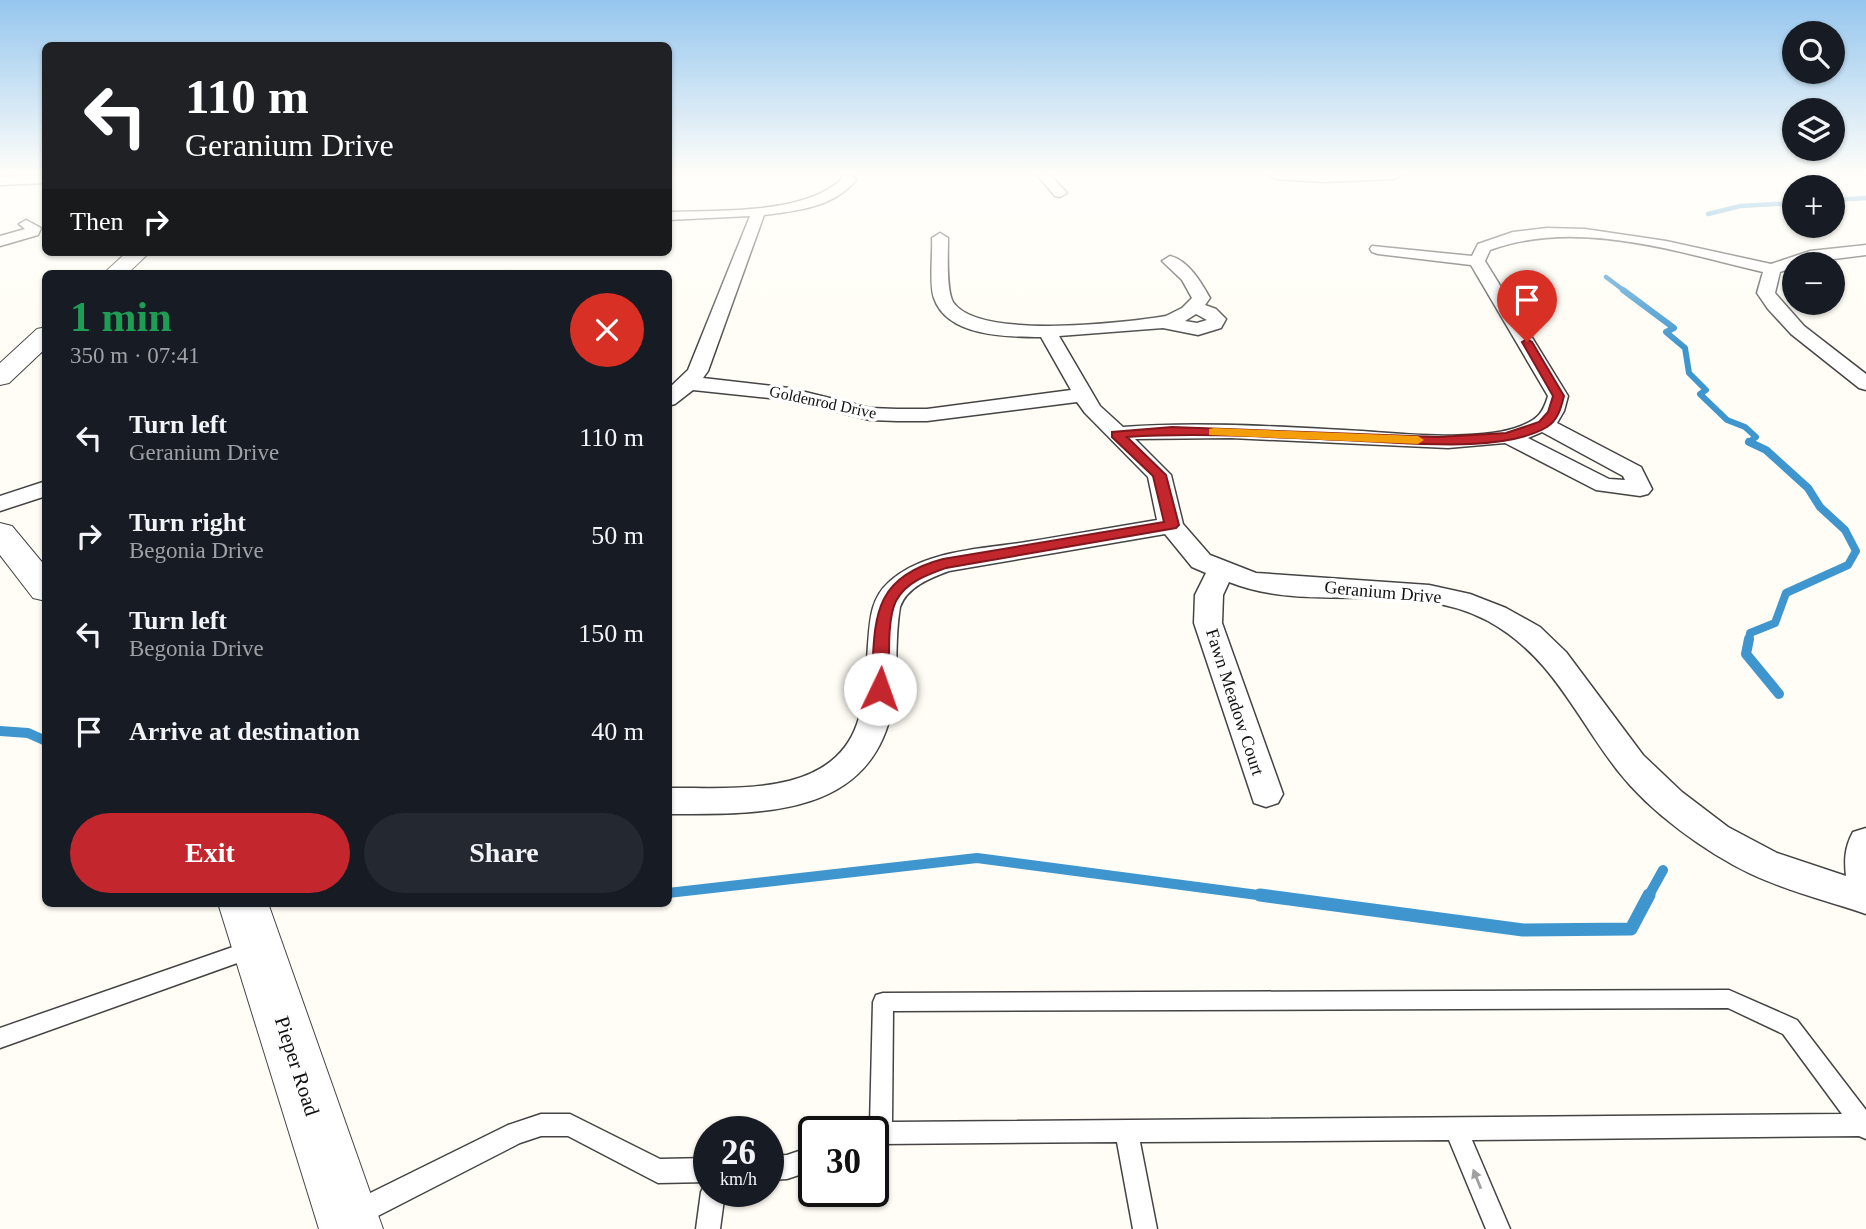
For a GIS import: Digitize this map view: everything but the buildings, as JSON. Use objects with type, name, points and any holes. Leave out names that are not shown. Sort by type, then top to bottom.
[{"type":"street","points":[[0,241],[33,232]]},
{"type":"street","points":[[672,397],[690,383],[698,371],[752,232]]},
{"type":"street","points":[[1477,261],[1484,247],[1508,237],[1569,233],[1641,241],[1772,269],[1810,256],[1866,250]]},
{"type":"street","points":[[940,238],[943,298],[946,307],[969,322],[1003,330],[1047,331],[1169,320],[1195,308],[1201,298],[1184,271],[1170,261]]},
{"type":"street","points":[[1378,249],[1477,261]]},
{"type":"street","points":[[119,270],[135,256]]},
{"type":"street","points":[[1117,434],[1172,430],[1438,441],[1508,436],[1543,424],[1554,414],[1558,396],[1477,261]]},
{"type":"street","points":[[1772,269],[1766,293],[1773,305],[1866,384]]},
{"type":"street","points":[[1169,320],[1198,329],[1214,324],[1217,319],[1210,313],[1195,308]]},
{"type":"street","name":"Geranium Drive","points":[[1047,331],[1081,395],[1159,475],[1171,525],[1201,561],[1251,581],[1293,586],[1429,593],[1460,600],[1496,614],[1530,634],[1556,659],[1631,764],[1670,801],[1715,837],[1765,864],[1866,898]]},
{"type":"street","points":[[0,377],[42,338]]},
{"type":"street","name":"Goldenrod Drive","points":[[690,383],[764,390],[870,414],[897,415],[927,415],[1081,395]]},
{"type":"street","points":[[1508,436],[1604,485],[1640,489],[1633,472],[1543,424]]},
{"type":"street","points":[[0,504],[42,489]]},
{"type":"street","points":[[672,800],[737,800],[780,796],[816,786],[845,768],[868,741],[878,713],[884,617],[889,599],[904,582],[920,572],[943,564],[1171,525]]},
{"type":"street","points":[[0,533],[42,585]]},
{"type":"street","name":"Fawn Meadow Court","points":[[1221,570],[1209,595],[1208,623],[1266,794]]},
{"type":"street","points":[[1866,842],[1862,857],[1866,892]]},
{"type":"street","name":"Pieper Road","points":[[250,925],[349,1224]]},
{"type":"lane","points":[[0,1038],[250,925]]},
{"type":"lane","points":[[878,1116],[883,1002],[1729,999],[1790,1027],[1865,1126]]},
{"type":"lane","points":[[349,1224],[516,1133],[541,1125],[570,1125],[658,1171],[693,1170]]},
{"type":"lane","points":[[889,1134],[1865,1126]]},
{"type":"lane","points":[[1456,1128],[1498,1229]]},
{"type":"lane","points":[[1126,1131],[1145,1229]]},
{"type":"lane","points":[[708,1229],[711,1207]]},
{"type":"waterway","points":[[1606,277],[1626,292]]},
{"type":"waterway","points":[[1623,290],[1674,328],[1666,332],[1685,348],[1689,373],[1706,390],[1700,394],[1727,420],[1745,427],[1756,437],[1749,442]]},
{"type":"waterway","points":[[1749,442],[1766,450],[1808,488],[1820,507],[1845,530],[1856,551],[1848,565],[1786,593],[1775,623],[1750,633],[1749,641]]},
{"type":"waterway","points":[[1749,442],[1753,444]]},
{"type":"waterway","points":[[1749,639],[1746,654],[1779,694]]},
{"type":"waterway","points":[[0,731],[28,733],[42,739]]},
{"type":"waterway","points":[[672,893],[977,858],[1273,897]]},
{"type":"waterway","points":[[1648,897],[1663,870]]},
{"type":"waterway","points":[[1260,895],[1523,930],[1631,929],[1649,895]]},
{"type":"slow traffic","points":[[1214,432],[1418,440]]},
{"type":"route","points":[[880,689],[884,617],[889,599],[904,582],[920,572],[943,564],[1171,525],[1165,491],[1159,475],[1117,434],[1172,430],[1438,441],[1483,440],[1508,436],[1543,424],[1554,414],[1558,396],[1527,342]]}]
